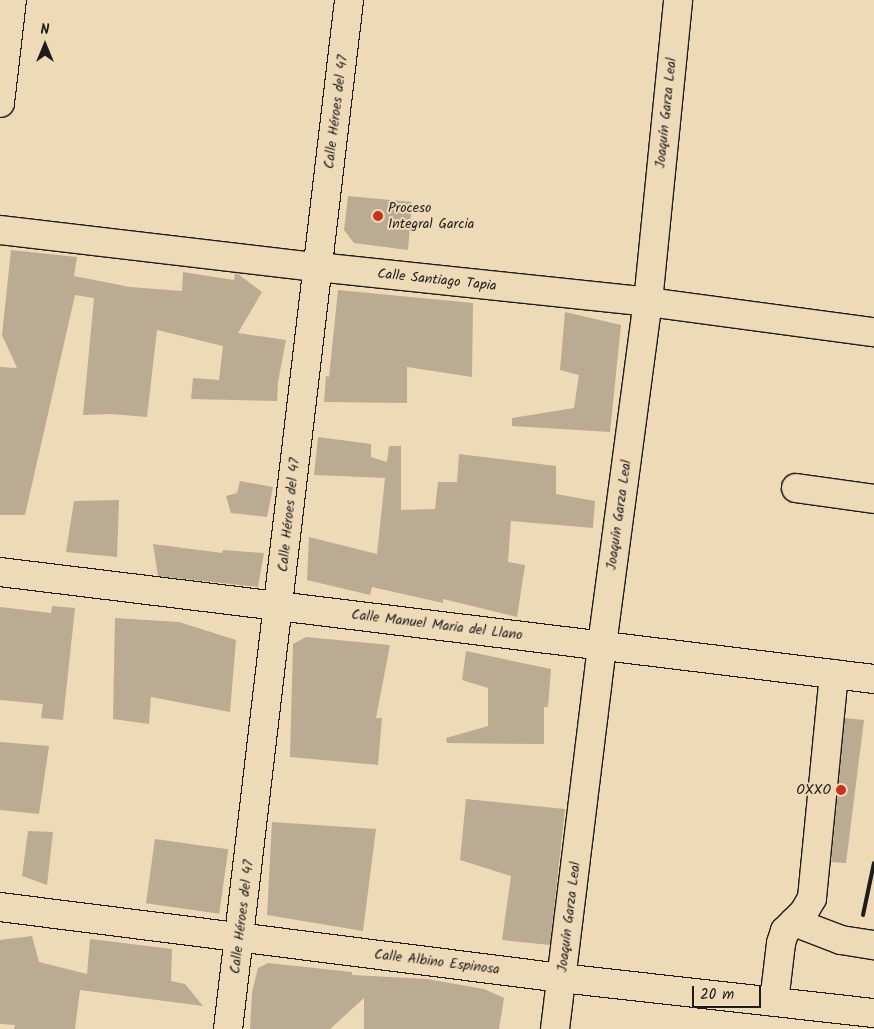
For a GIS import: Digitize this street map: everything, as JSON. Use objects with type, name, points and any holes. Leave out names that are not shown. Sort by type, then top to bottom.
[{"type":"street","points":[[0,103],[12,0]]},
{"type":"street","name":"Calle Héroes del 47","points":[[228,1029],[349,0]]},
{"type":"street","name":"Joaquín Garza Leal","points":[[555,1029],[602,645],[648,302],[678,0]]},
{"type":"street","name":"Calle Santiago Tapia","points":[[0,230],[317,268],[648,302],[874,332]]},
{"type":"street","points":[[796,488],[874,499]]},
{"type":"street","name":"Calle Manuel Maria del Llano","points":[[0,572],[874,679]]},
{"type":"street","points":[[774,1002],[781,943],[785,932],[804,912],[812,898],[834,674]]},
{"type":"street","name":"Calle Albino Espinosa","points":[[0,907],[561,978],[874,1013]]},
{"type":"street","points":[[794,922],[841,940],[874,945]]},
{"type":"building","name":"Proceso Integral Garcia","points":[[348,196],[412,202],[408,250],[354,243],[344,230]]},
{"type":"building","points":[[11,250],[77,257],[74,276],[130,287],[182,291],[183,272],[234,280],[235,273],[238,274],[262,292],[238,333],[286,340],[278,382],[277,401],[191,399],[193,378],[219,380],[223,346],[157,330],[147,417],[111,414],[83,415],[94,298],[75,295],[25,515],[0,515],[0,367],[17,368],[2,335]]},
{"type":"building","points":[[338,290],[473,303],[472,377],[407,367],[407,403],[324,402],[326,376],[329,377]]},
{"type":"building","points":[[565,312],[621,325],[610,432],[512,426],[512,418],[574,408],[579,375],[560,370]]},
{"type":"building","points":[[318,437],[371,444],[371,457],[387,462],[389,446],[401,446],[401,510],[435,509],[438,482],[457,482],[459,454],[556,466],[556,494],[595,501],[593,528],[511,521],[508,562],[525,565],[517,617],[443,599],[443,603],[372,587],[370,595],[307,580],[309,537],[377,554],[385,478],[314,475]]},
{"type":"building","points":[[240,481],[273,487],[267,517],[231,513],[226,496],[237,493]]},
{"type":"building","points":[[119,500],[117,557],[66,552],[74,501]]},
{"type":"building","points":[[153,544],[222,553],[223,550],[264,553],[258,587],[158,576]]},
{"type":"building","points":[[52,606],[75,608],[63,720],[41,718],[43,704],[0,700],[0,607],[51,613]]},
{"type":"building","points":[[115,618],[179,622],[236,640],[230,712],[151,697],[149,724],[113,719]]},
{"type":"building","points":[[306,637],[390,645],[376,718],[382,718],[378,765],[290,757],[293,644]]},
{"type":"building","points":[[466,651],[551,669],[548,707],[544,707],[544,744],[447,743],[446,738],[488,726],[488,688],[462,680]]},
{"type":"building","name":"OXXO","points":[[845,718],[864,720],[846,863],[831,862]]},
{"type":"building","points":[[0,742],[49,746],[39,814],[0,810]]},
{"type":"building","points":[[466,799],[565,809],[550,945],[502,940],[511,876],[460,860]]},
{"type":"building","points":[[272,822],[376,829],[363,931],[267,915]]},
{"type":"building","points":[[28,831],[53,832],[47,885],[22,876]]},
{"type":"building","points":[[155,839],[228,849],[219,914],[146,903]]},
{"type":"building","points":[[32,936],[39,962],[87,974],[90,939],[172,949],[171,981],[185,984],[203,1006],[80,990],[75,1029],[14,1029],[15,1025],[0,1024],[0,940]]},
{"type":"building","points":[[268,963],[352,972],[352,975],[427,979],[484,989],[504,998],[499,1029],[364,1029],[364,998],[330,1029],[250,1029],[252,992],[258,968]]},
{"type":"railway","points":[[863,915],[874,863]]},
{"type":"place","name":"Proceso Integral Garcia","points":[[378,216]]},
{"type":"place","name":"OXXO","points":[[841,790]]}]
